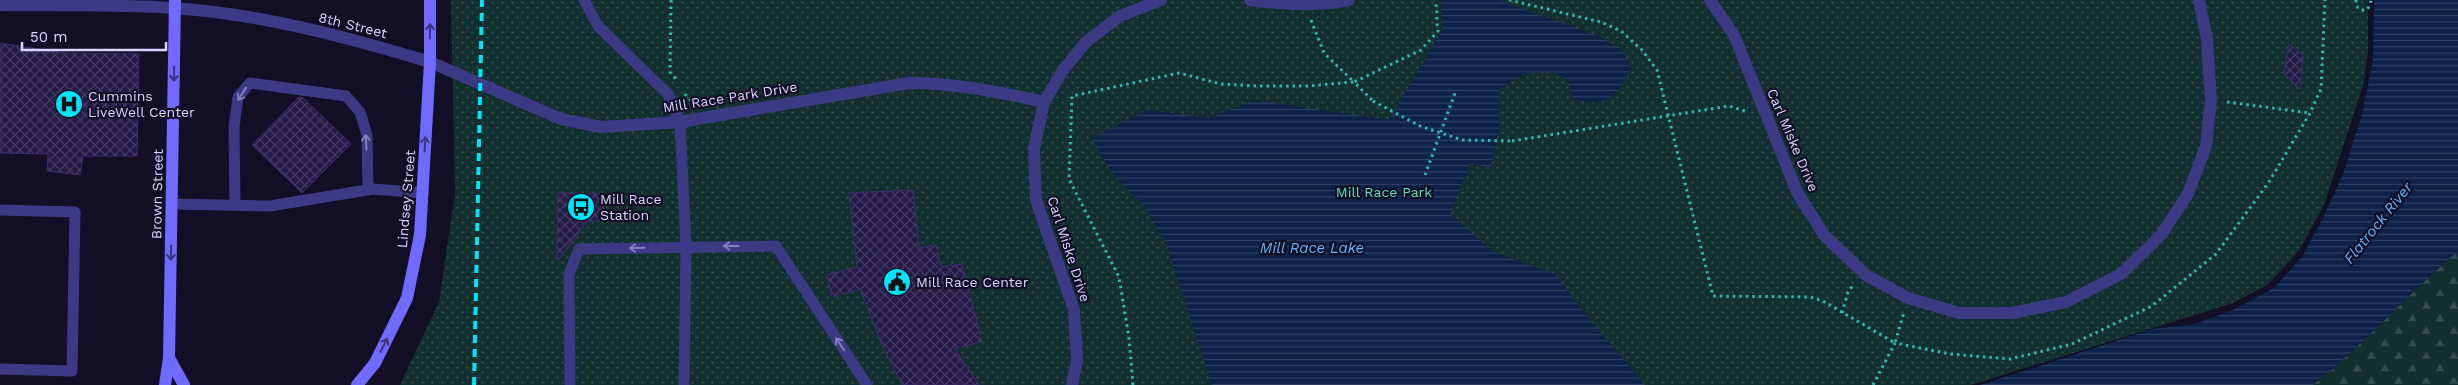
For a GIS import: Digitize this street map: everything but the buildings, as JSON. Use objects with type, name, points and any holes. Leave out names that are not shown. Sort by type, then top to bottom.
[{"type":"main road","name":"Lindsey Street","points":[[357,385],[374,363],[408,298],[420,235],[430,62],[430,0]]},
{"type":"main road","name":"Brown Street","points":[[165,385],[169,358],[175,4]]},
{"type":"main road","points":[[169,358],[184,385]]},
{"type":"street","name":"Carl Miske Drive","points":[[1072,385],[1077,361],[1074,310],[1036,200],[1034,149],[1044,102],[1062,70],[1086,42],[1120,16],[1161,0]]},
{"type":"street","points":[[1250,0],[1304,3],[1336,3],[1349,0]]},
{"type":"street","name":"Carl Miske Drive","points":[[1710,0],[1734,35],[1797,192],[1824,235],[1866,275],[1908,298],[1958,312],[2012,313],[2066,302],[2121,274],[2162,235],[2188,194],[2206,146],[2211,100],[2207,39],[2199,0]]},
{"type":"street","name":"8th Street","points":[[0,5],[175,4],[352,38],[430,62]]},
{"type":"street","name":"Mill Race Park Drive","points":[[430,62],[561,119],[601,127],[680,122],[908,83],[938,83],[981,88],[1044,102]]},
{"type":"lane","points":[[584,0],[598,26],[668,94],[680,122],[686,246],[684,385]]},
{"type":"lane","points":[[235,205],[234,128],[238,97],[250,83],[346,96],[360,112],[367,135],[368,190]]},
{"type":"lane","points":[[172,204],[270,206],[368,190],[423,192]]},
{"type":"lane","points":[[0,210],[75,212],[72,371],[0,369]]},
{"type":"lane","points":[[570,385],[569,274],[579,249],[686,246],[776,246],[867,385]]},
{"type":"path","points":[[672,0],[670,72],[706,118]]},
{"type":"path","points":[[1133,385],[1129,338],[1119,277],[1069,179],[1072,96],[1179,73],[1221,84],[1239,85],[1308,86],[1354,82],[1421,50],[1438,31],[1436,24],[1439,16],[1435,0]]},
{"type":"path","points":[[1509,0],[1600,22],[1621,31],[1642,50],[1658,70],[1713,296],[1810,297],[1823,301],[1895,343]]},
{"type":"path","points":[[2356,0],[2356,6],[2361,10],[2366,10],[2370,6],[2371,0]]},
{"type":"path","points":[[1304,3],[1324,53],[1373,101],[1420,126],[1462,140],[1512,141],[1729,106],[1767,119]]},
{"type":"path","points":[[1425,175],[1455,93]]},
{"type":"path","points":[[2211,100],[2310,113]]},
{"type":"path","points":[[1874,385],[1895,343],[1908,298]]},
{"type":"green space","name":"Mill Race Park","points":[[451,0],[2368,0],[2368,51],[2363,86],[2324,205],[2298,252],[2267,285],[2233,303],[1971,385],[400,385],[439,302],[455,194]]},
{"type":"green space","points":[[2458,251],[2458,385],[2313,385],[2350,353]]},
{"type":"water","name":"Mill Race Lake","points":[[1440,0],[1499,0],[1601,37],[1623,51],[1630,69],[1621,87],[1609,98],[1602,101],[1585,102],[1574,99],[1565,77],[1545,72],[1529,73],[1498,90],[1499,127],[1491,168],[1471,163],[1450,214],[1492,251],[1555,274],[1585,314],[1645,385],[1212,385],[1166,243],[1144,206],[1111,172],[1092,138],[1147,110],[1210,118],[1253,100],[1389,120],[1443,29]]},
{"type":"water","name":"Flatrock River","points":[[2374,0],[2458,0],[2458,251],[2350,353],[2313,385],[1980,385],[2153,329],[2195,324],[2231,311],[2274,288],[2302,257],[2325,214],[2343,174],[2361,118],[2373,61]]},
{"type":"railway","points":[[474,385],[482,0]]},
{"type":"place","name":"Cummins LiveWell Center","points":[[69,104]]},
{"type":"place","name":"Mill Race Station","points":[[581,207]]},
{"type":"place","name":"Mill Race Center","points":[[897,282]]}]
